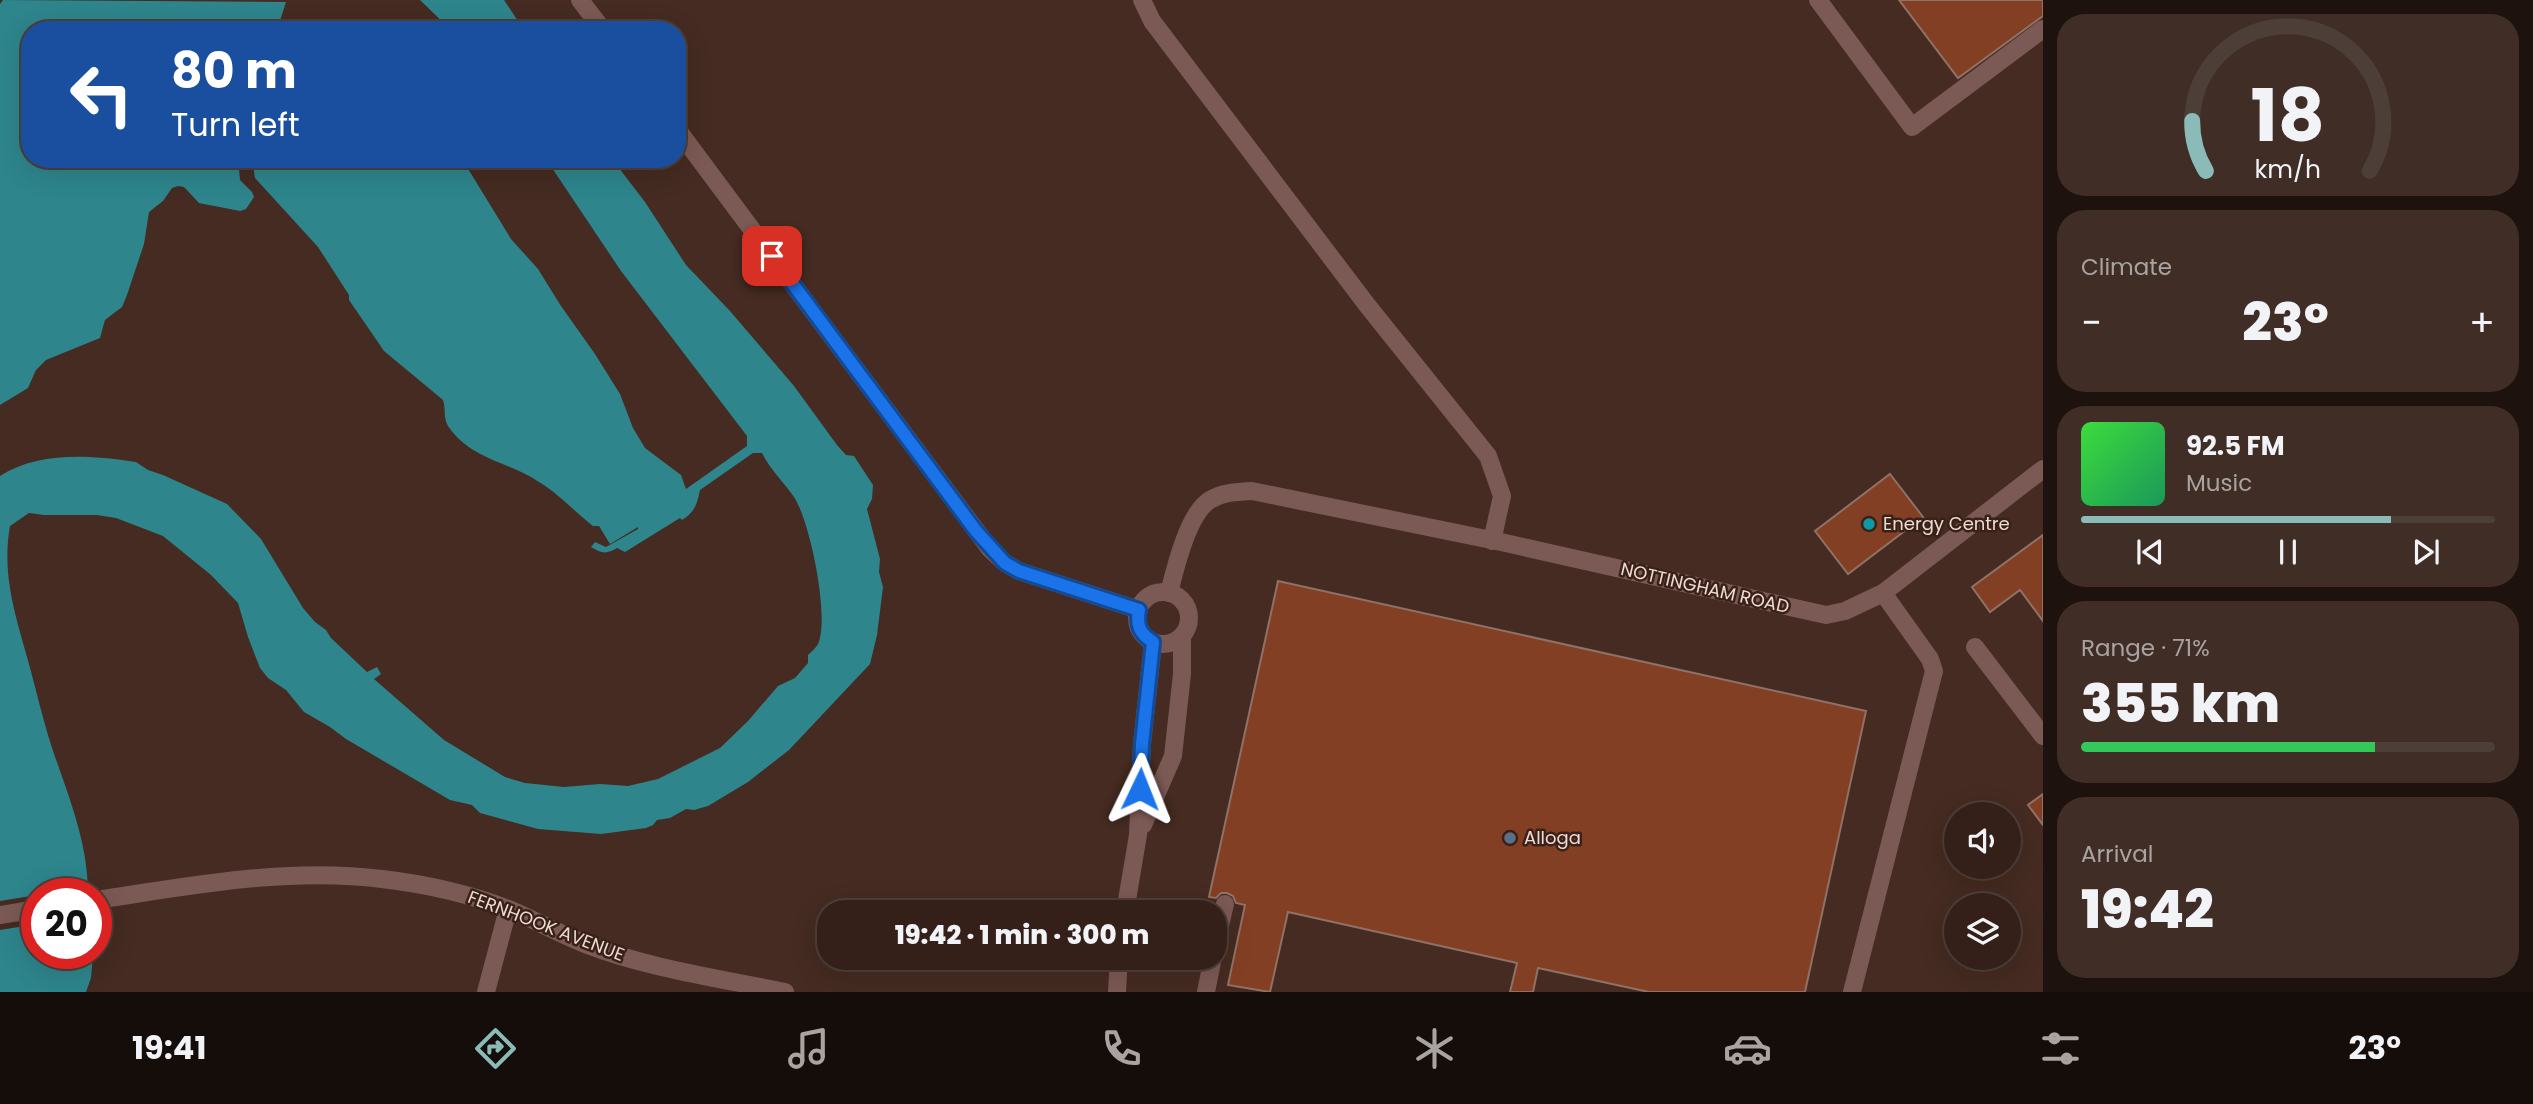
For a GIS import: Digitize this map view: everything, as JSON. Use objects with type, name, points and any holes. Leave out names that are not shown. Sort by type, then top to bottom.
[{"type":"street","points":[[580,0],[596,21]]},
{"type":"street","points":[[1142,0],[1152,21],[1367,305],[1488,456],[1502,496],[1492,541]]},
{"type":"street","points":[[1818,0],[1912,127],[2043,29]]},
{"type":"street","points":[[686,141],[990,549],[1019,571],[1139,610]]},
{"type":"street","name":"NOTTINGHAM ROAD","points":[[1169,593],[1192,522],[1208,501],[1227,493],[1252,491],[1826,615],[1845,611],[1883,593],[2043,469]]},
{"type":"street","points":[[1139,835],[1173,756],[1182,674],[1182,636],[1189,620],[1184,603],[1169,593],[1151,596],[1139,610],[1137,619],[1145,637],[1164,644],[1174,642],[1182,636]]},
{"type":"street","points":[[1852,992],[1934,671],[1930,659],[1883,593]]},
{"type":"street","points":[[1127,900],[1139,835],[1142,744],[1153,642]]},
{"type":"street","points":[[1975,648],[2043,736]]},
{"type":"street","name":"FERNHOOK AVENUE","points":[[112,898],[265,877],[382,878],[444,889],[508,909],[589,945],[633,959],[759,989],[785,992]]},
{"type":"street","points":[[486,992],[508,909]]},
{"type":"street","points":[[0,915],[21,912]]},
{"type":"street","points":[[1117,992],[1118,970]]},
{"type":"street","points":[[1206,992],[1210,970]]},
{"type":"water","points":[[3,0],[286,2],[280,21],[21,21],[21,168],[239,168],[240,180],[254,197],[246,209],[240,211],[199,203],[184,187],[172,188],[163,201],[149,212],[144,244],[127,295],[122,307],[105,320],[100,338],[46,360],[36,370],[28,388],[0,405],[0,4]]},
{"type":"water","points":[[420,0],[504,0],[518,21],[442,21]]},
{"type":"water","points":[[253,168],[468,168],[511,239],[538,269],[595,354],[620,394],[633,428],[645,448],[681,475],[686,489],[747,446],[747,436],[621,271],[552,168],[619,168],[645,202],[686,265],[730,311],[794,386],[837,445],[846,455],[854,456],[873,485],[872,499],[867,509],[880,559],[879,572],[883,587],[870,664],[789,750],[748,782],[708,806],[686,809],[670,818],[657,820],[646,828],[601,834],[538,829],[480,813],[472,805],[450,800],[304,712],[286,690],[268,678],[260,668],[238,603],[211,575],[163,536],[116,518],[29,513],[10,526],[8,567],[13,606],[54,755],[79,828],[87,878],[21,878],[21,969],[92,969],[86,992],[0,992],[0,476],[15,468],[31,462],[66,457],[136,462],[148,470],[227,504],[261,539],[303,608],[315,622],[367,672],[377,667],[381,674],[374,679],[444,740],[505,777],[525,783],[564,787],[600,784],[628,786],[658,779],[720,748],[778,686],[795,678],[808,663],[808,655],[818,644],[822,613],[820,592],[806,526],[794,497],[762,453],[753,453],[700,490],[695,507],[682,520],[680,518],[625,552],[617,548],[601,552],[591,547],[595,542],[606,547],[638,527],[610,544],[599,526],[593,526],[546,487],[527,475],[479,453],[457,437],[446,423],[443,400],[384,351],[349,300],[349,295],[318,247],[255,178]]},
{"type":"pier","points":[[21,898],[21,927],[0,930],[0,901]]},
{"type":"building","points":[[1899,0],[2043,0],[2043,16],[1958,78]]},
{"type":"building","name":"Energy Centre","points":[[1890,474],[1923,517],[1848,574],[1815,531]]},
{"type":"building","points":[[2043,535],[2043,621],[2020,590],[1990,612],[1972,587]]},
{"type":"building","points":[[1278,581],[1866,711],[1805,992],[1649,992],[1538,968],[1533,992],[1510,992],[1517,963],[1288,912],[1270,992],[1228,985],[1245,905],[1236,903],[1233,896],[1227,893],[1221,893],[1216,898],[1209,897]]},
{"type":"building","points":[[2043,794],[2043,825],[2028,805]]},
{"type":"place","name":"Energy Centre","points":[[1869,524]]},
{"type":"place","name":"Alloga","points":[[1510,838]]},
{"type":"route","points":[[772,256],[990,549],[1019,571],[1128,604],[1139,610],[1137,619],[1140,629],[1145,637],[1153,642],[1140,789]]}]
